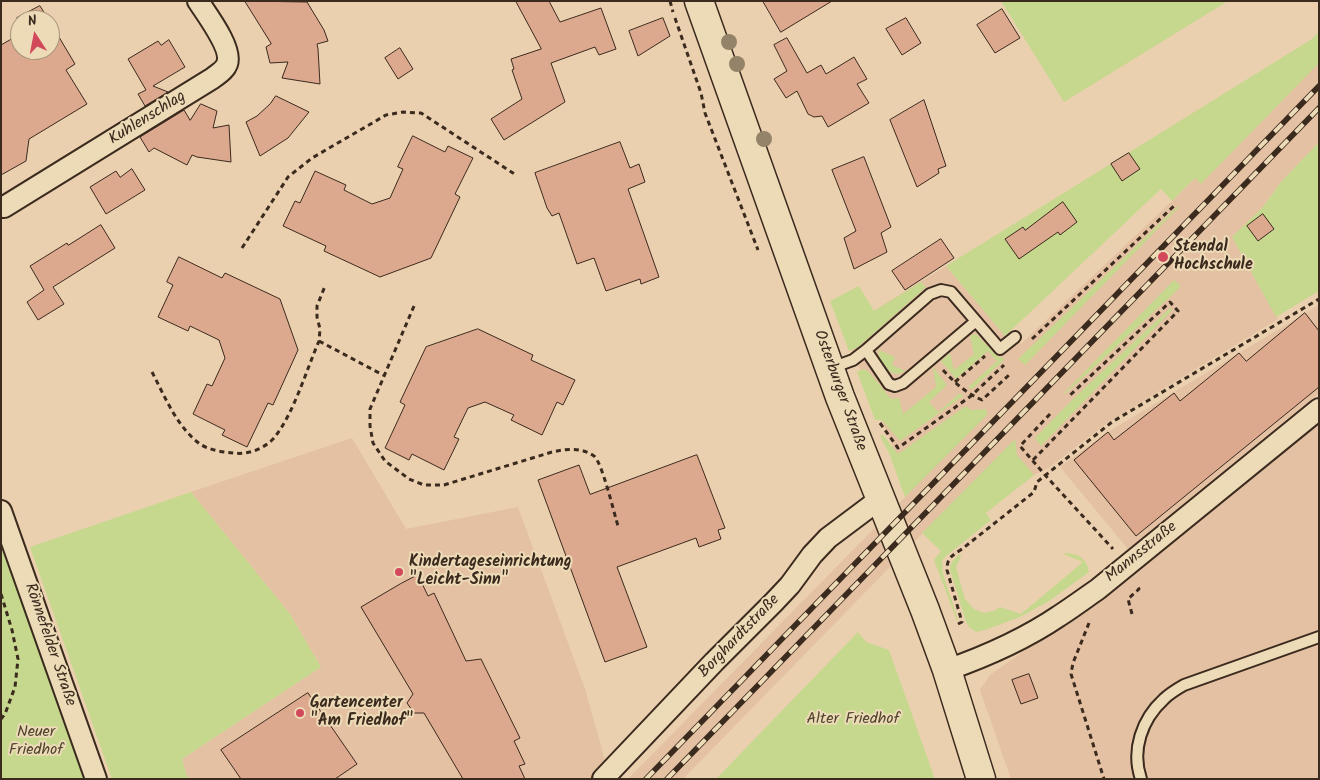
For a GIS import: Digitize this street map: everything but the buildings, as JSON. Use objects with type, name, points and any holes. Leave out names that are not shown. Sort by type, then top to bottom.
[{"type":"street","name":"Kuhlenschlag","points":[[4,207],[213,78],[227,66],[229,56],[222,39],[198,1]]},
{"type":"street","name":"Osterburger Straße","points":[[699,1],[830,369],[948,670],[981,779]]},
{"type":"street","name":"Mannsstraße","points":[[948,670],[981,658],[1024,637],[1075,605],[1319,409]]},
{"type":"street","name":"Borghardtstraße","points":[[602,779],[790,585],[812,555],[828,538],[880,499]]},
{"type":"street","name":"Rönnefelder Straße","points":[[1,511],[96,779]]},
{"type":"lane","points":[[830,369],[853,360],[930,294],[941,290],[951,292],[1000,350],[1014,337]]},
{"type":"lane","points":[[866,350],[889,384],[895,386],[902,384],[976,320]]},
{"type":"lane","points":[[1141,779],[1137,752],[1141,732],[1149,717],[1171,693],[1184,685],[1319,637]]},
{"type":"path","points":[[242,248],[288,177],[312,158],[386,115],[403,112],[421,113],[516,175]]},
{"type":"path","points":[[152,372],[173,412],[190,435],[201,445],[220,452],[240,454],[258,450],[273,439],[288,418],[319,341],[320,329],[317,306],[325,286]]},
{"type":"path","points":[[956,624],[962,622],[947,570],[947,563],[950,558],[1034,492],[1037,482],[1112,422],[1319,299]]},
{"type":"path","points":[[1033,460],[1178,311],[1170,302],[1068,397]]},
{"type":"path","points":[[414,306],[370,409],[373,443],[385,461],[409,479],[424,485],[444,485],[552,452],[567,449],[583,450],[596,456],[618,526]]},
{"type":"path","points":[[319,341],[383,376]]},
{"type":"path","points":[[955,382],[988,354]]},
{"type":"path","points":[[932,358],[955,382],[972,396],[982,400],[1009,375]]},
{"type":"path","points":[[1050,414],[1020,446],[1119,555]]},
{"type":"path","points":[[1132,614],[1128,599],[1139,589],[1134,582]]},
{"type":"path","points":[[1,594],[12,630],[18,659],[15,687],[5,714],[1,719]]},
{"type":"path","points":[[1090,621],[1072,663],[1070,674],[1104,779]]},
{"type":"shaded area","points":[[1319,32],[1319,142],[1281,182],[1263,207],[1232,237],[1278,319],[1107,423],[1050,467],[1034,475],[1024,483],[964,491],[683,779],[628,779],[912,490],[843,330],[946,266],[1005,336],[1010,332],[1021,344],[1195,178]]},
{"type":"shaded area","points":[[1319,305],[1319,393],[1128,549],[1060,467],[1108,432]]},
{"type":"shaded area","points":[[1319,422],[1319,779],[1011,779],[980,690],[990,675],[1126,579]]},
{"type":"shaded area","name":"Kindertageseinrichtung \"Leicht-Sinn\"","points":[[352,438],[406,529],[518,507],[585,689],[606,764],[591,779],[188,779],[182,759],[321,667],[290,614],[191,492]]},
{"type":"green space","points":[[1001,1],[1228,1],[1064,102]]},
{"type":"green space","points":[[1319,32],[1319,63],[1201,184],[1195,178],[1172,201],[1161,189],[1005,336],[946,266],[1312,39]]},
{"type":"green space","points":[[1319,142],[1319,291],[1276,317],[1232,237],[1263,207],[1281,182]]},
{"type":"green space","points":[[1178,206],[1025,365],[1018,359]]},
{"type":"green space","points":[[1174,280],[1181,286],[1065,394],[1064,393]]},
{"type":"green space","points":[[921,282],[926,287],[858,347],[849,351],[830,301],[859,286],[874,311]]},
{"type":"green space","points":[[1170,308],[1172,310],[1041,446],[1035,438],[1072,400]]},
{"type":"green space","points":[[975,334],[997,356],[1005,359],[972,389],[968,387],[997,361],[988,351],[956,379],[941,361],[950,353],[954,370],[974,354],[970,336]]},
{"type":"green space","points":[[879,350],[895,357],[892,365],[905,371],[899,374],[887,370],[881,363]]},
{"type":"green space","points":[[933,367],[947,385],[929,402],[938,412],[960,393],[963,396],[900,441],[882,420],[875,420],[857,372],[863,369],[869,372],[891,399],[899,398],[903,414],[936,387]]},
{"type":"green space","points":[[966,406],[971,410],[986,409],[987,415],[905,497],[889,453],[880,436],[884,436],[898,454]]},
{"type":"green space","points":[[1015,439],[1017,455],[1034,475],[986,513],[991,520],[942,561],[943,574],[957,621],[934,560],[941,551],[922,533]]},
{"type":"green space","points":[[191,492],[290,614],[321,667],[182,759],[188,779],[112,779],[30,547]]},
{"type":"green space","name":"Neuer Friedhof","points":[[1,543],[86,779],[1,779]]},
{"type":"green space","points":[[1067,553],[1082,558],[1089,572],[1049,601],[1020,617],[976,632],[969,627],[950,570],[954,559],[960,554],[961,556],[956,567],[965,599],[974,609],[984,613],[994,611],[1000,607],[1021,614],[1083,562],[1063,554]]},
{"type":"green space","name":"Alter Friedhof","points":[[858,632],[866,642],[889,650],[935,779],[716,779]]},
{"type":"railway","points":[[646,779],[1319,86]]},
{"type":"railway","points":[[667,779],[1319,108]]},
{"type":"place","name":"Stendal Hochschule","points":[[1163,257]]},
{"type":"place","name":"Kindertageseinrichtung \"Leicht-Sinn\"","points":[[399,572]]},
{"type":"place","name":"Gartencenter \"Am Friedhof\"","points":[[300,713]]}]
